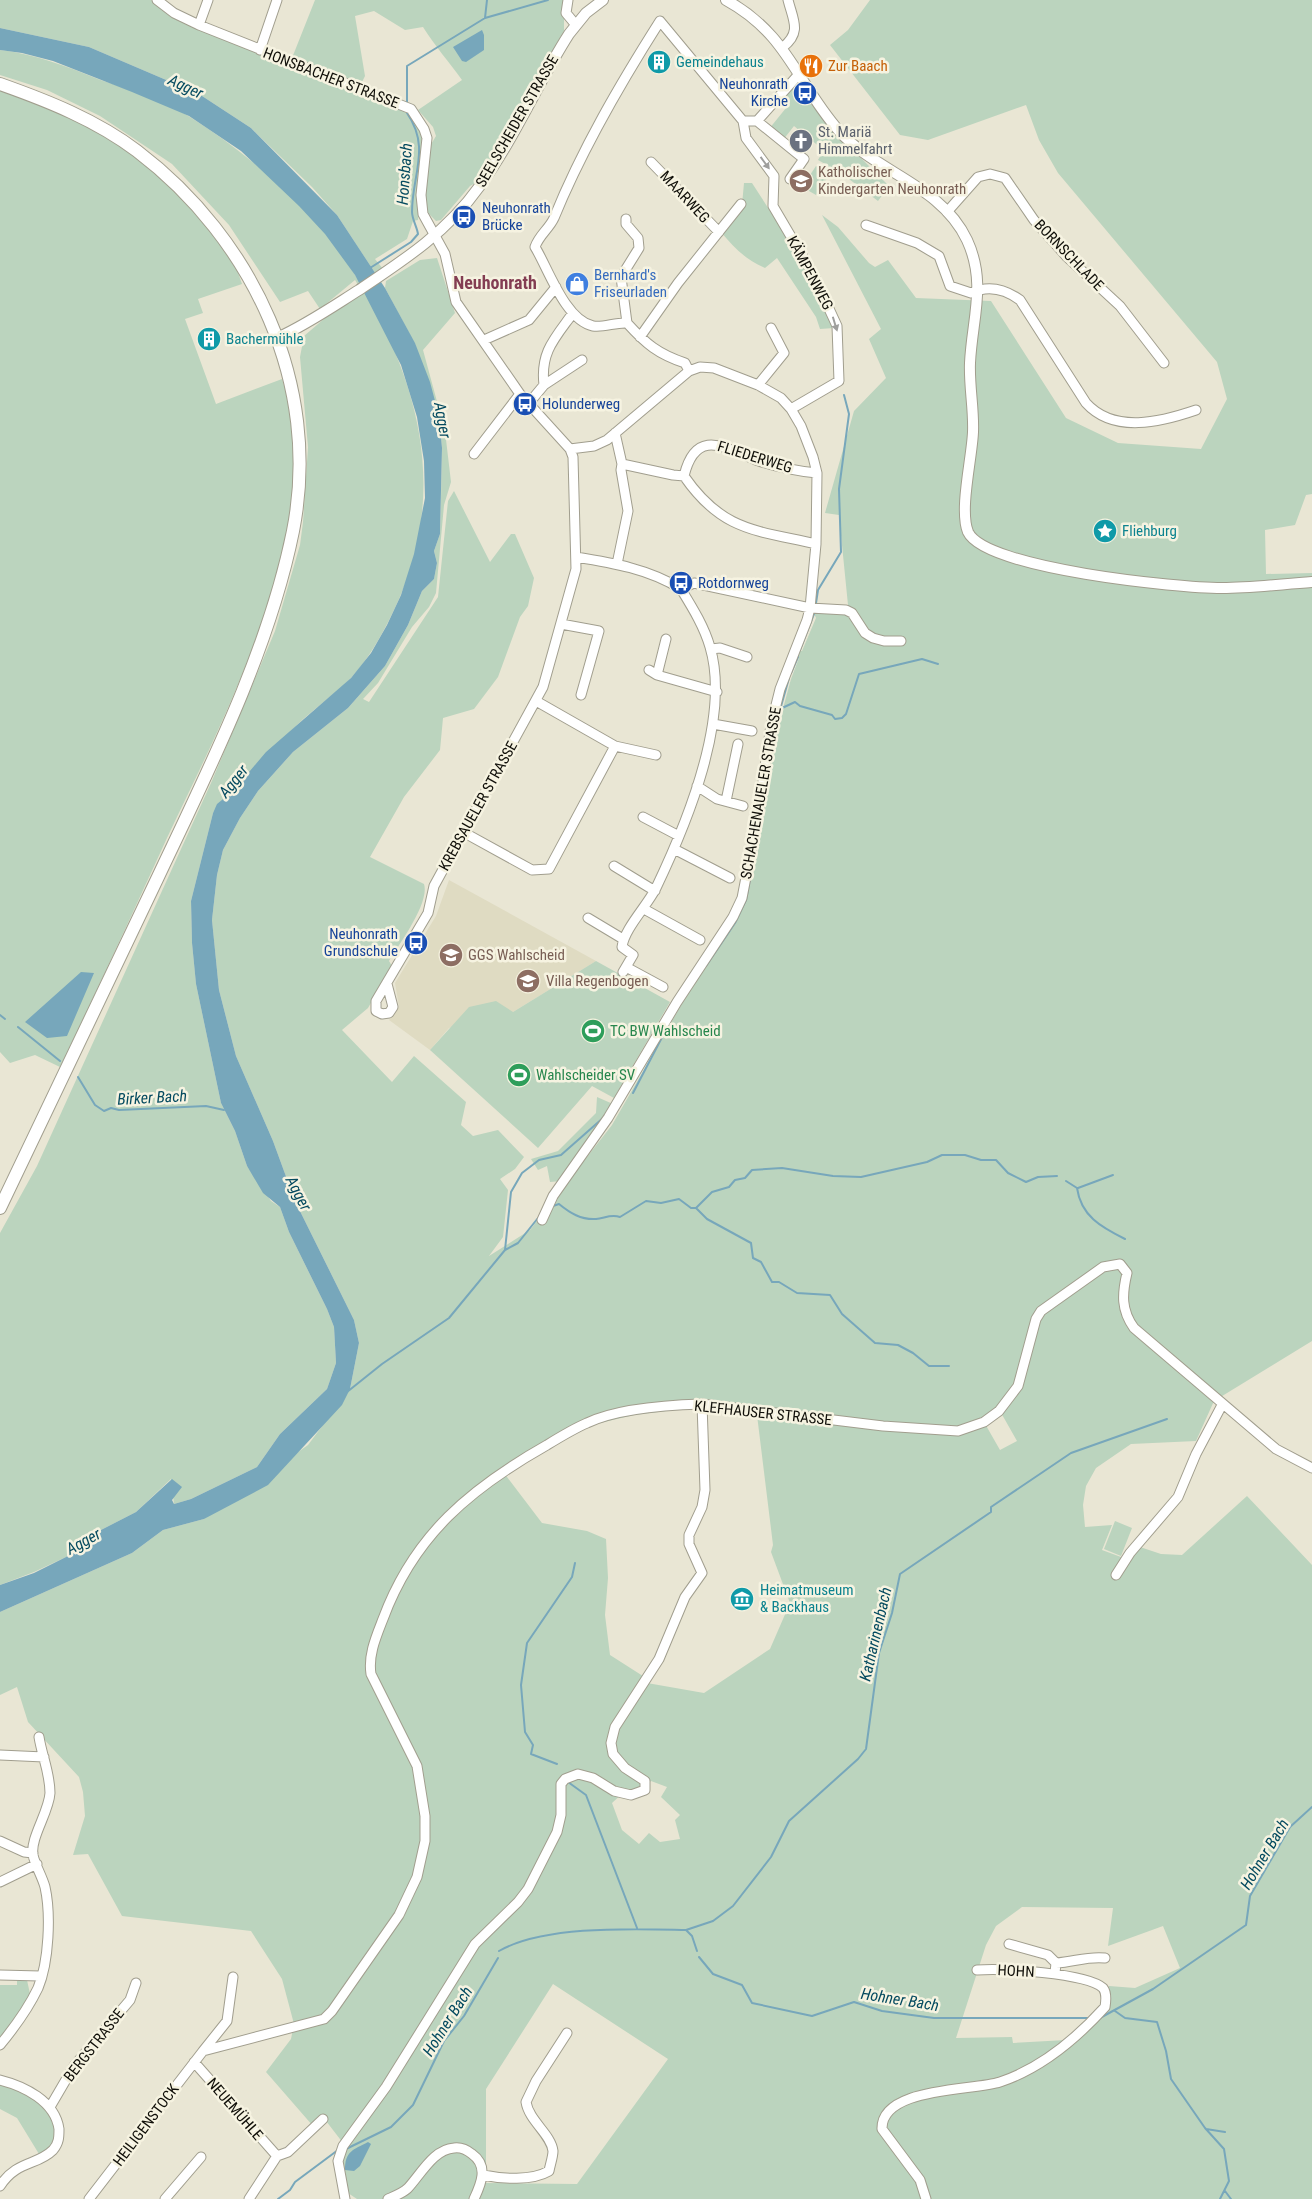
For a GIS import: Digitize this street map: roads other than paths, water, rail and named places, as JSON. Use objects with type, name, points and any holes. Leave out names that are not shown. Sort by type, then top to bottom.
[{"type":"main road","points":[[0,84],[45,100],[90,121],[136,150],[172,180],[216,227],[238,258],[257,292],[277,338],[293,388],[298,431],[297,503],[282,578],[263,635],[188,814],[0,1208]]},
{"type":"street","name":"HONSBACHER STRASSE","points":[[157,0],[174,13],[199,25],[411,109],[424,129],[427,138],[421,206],[426,221],[435,237]]},
{"type":"street","points":[[199,25],[208,0]]},
{"type":"street","points":[[260,50],[277,0]]},
{"type":"street","points":[[568,0],[566,13],[576,25]]},
{"type":"street","name":"SEELSCHEIDER STRASSE","points":[[277,338],[317,317],[395,266],[435,237],[460,212],[482,183],[563,44],[576,25],[603,0]]},
{"type":"street","points":[[728,0],[750,14],[783,47],[820,107],[850,142],[875,161],[926,193],[948,212],[968,242],[974,258],[979,289],[970,360],[973,435],[966,507],[966,525],[974,540],[984,547],[1044,566],[1140,582],[1222,588],[1312,582]]},
{"type":"street","points":[[783,47],[791,41],[795,32],[788,0]]},
{"type":"street","points":[[627,323],[593,326],[574,313],[556,287],[535,246],[537,240],[553,221],[587,144],[660,21],[743,121],[757,121],[804,159],[790,180]]},
{"type":"street","points":[[757,121],[800,73]]},
{"type":"street","name":"KÄMPENWEG","points":[[743,121],[746,138],[774,176],[773,206],[813,274],[837,326],[839,381],[791,409]]},
{"type":"street","name":"MAARWEG","points":[[651,162],[719,232]]},
{"type":"street","name":"BORNSCHLADE","points":[[948,212],[978,177],[990,174],[1005,178],[1034,220],[1067,257],[1120,306],[1164,363]]},
{"type":"street","name":"MAARWEG","points":[[640,337],[678,283],[741,204]]},
{"type":"street","points":[[435,237],[445,254],[456,302],[462,312],[484,340],[520,394],[570,449],[594,446],[615,433],[689,371],[685,363],[666,357],[640,337],[627,323],[621,277],[639,248],[638,238],[626,224],[626,219]]},
{"type":"street","points":[[866,225],[917,243],[939,256],[950,286],[971,293],[979,289],[1004,290],[1020,300],[1086,403],[1099,416],[1118,422],[1130,422],[1167,419],[1196,410]]},
{"type":"street","points":[[484,340],[529,320],[556,287]]},
{"type":"street","points":[[544,385],[542,368],[546,354],[574,313]]},
{"type":"street","points":[[758,384],[784,354],[771,328]]},
{"type":"street","points":[[529,403],[544,385],[582,360]]},
{"type":"street","name":"SCHACHENAUELER STRASSE","points":[[542,1220],[553,1196],[608,1118],[678,1002],[733,916],[742,898],[754,838],[771,725],[780,689],[810,608],[816,544],[817,473],[813,457],[791,409],[781,398],[758,384],[714,368],[700,367],[689,371]]},
{"type":"street","points":[[474,454],[520,394]]},
{"type":"street","points":[[615,433],[622,464],[621,470],[628,511],[616,564]]},
{"type":"street","name":"FLIEDERWEG","points":[[684,476],[692,456],[704,446],[711,444],[722,444],[756,460],[791,470],[817,473]]},
{"type":"street","name":"KREBSAUELER STRASSE","points":[[387,984],[428,913],[434,886],[536,701],[562,624],[576,569],[573,457],[570,449]]},
{"type":"street","points":[[622,464],[684,476],[708,505],[734,523],[751,531],[816,544]]},
{"type":"street","points":[[576,556],[616,564],[665,579],[682,589],[698,618],[711,649],[717,692],[713,724],[697,786],[674,850],[655,891],[622,939],[622,947],[633,955],[624,970],[663,987]]},
{"type":"street","points":[[682,589],[694,583],[810,608],[846,610],[852,613],[865,633],[873,638],[884,641],[901,641]]},
{"type":"street","points":[[562,624],[599,631],[581,695]]},
{"type":"street","points":[[666,639],[653,672],[717,692]]},
{"type":"street","points":[[711,649],[720,648],[747,657]]},
{"type":"street","points":[[536,701],[616,746],[656,755]]},
{"type":"street","points":[[713,724],[752,731]]},
{"type":"street","points":[[726,801],[738,744]]},
{"type":"street","points":[[463,832],[532,870],[549,868],[616,746]]},
{"type":"street","points":[[697,786],[717,799],[743,806]]},
{"type":"street","points":[[643,817],[679,836]]},
{"type":"street","points":[[674,850],[730,878]]},
{"type":"street","points":[[614,866],[655,891]]},
{"type":"street","points":[[644,909],[700,940]]},
{"type":"street","points":[[588,918],[622,939]]},
{"type":"street","name":"KLEFHAUSER STRASSE","points":[[203,2051],[324,2019],[332,2011],[399,1915],[413,1888],[423,1854],[425,1816],[417,1766],[379,1694],[369,1664],[373,1644],[390,1598],[428,1537],[444,1520],[498,1473],[587,1422],[644,1409],[702,1404],[873,1425],[958,1431],[984,1422],[999,1411],[1018,1386],[1036,1319],[1047,1305],[1103,1267],[1120,1264],[1127,1273],[1123,1303],[1126,1318],[1134,1328],[1222,1405],[1276,1449],[1312,1468]]},
{"type":"street","points":[[345,2199],[338,2161],[343,2146],[386,2087],[475,1944],[489,1927],[512,1909],[528,1889],[558,1832],[561,1815],[561,1784],[565,1779],[578,1774],[593,1778],[614,1791],[631,1795],[645,1790],[645,1781],[618,1762],[613,1754],[611,1743],[615,1728],[659,1659],[685,1597],[702,1573],[689,1544],[689,1535],[702,1506],[705,1490],[702,1404]]},
{"type":"street","points":[[1116,1575],[1130,1553],[1178,1497],[1196,1454],[1222,1405]]},
{"type":"street","points":[[0,2045],[23,2014],[38,1987],[48,1932],[45,1887],[33,1853],[48,1806],[50,1792],[39,1737]]},
{"type":"street","points":[[0,1755],[44,1757]]},
{"type":"street","points":[[0,1841],[24,1852],[33,1853]]},
{"type":"street","points":[[0,1882],[37,1864]]},
{"type":"street","name":"HOHN","points":[[1009,1944],[1048,1955],[1056,1963],[1070,1962],[1077,1958],[1092,1956],[1105,1958]]},
{"type":"street","name":"HOHN","points":[[1055,1973],[1056,1963]]},
{"type":"street","name":"HOHN","points":[[926,2199],[916,2174],[882,2129],[882,2121],[887,2112],[906,2100],[926,2094],[1001,2081],[1048,2058],[1082,2031],[1105,2007],[1105,1992],[1102,1987],[1093,1983],[1055,1973],[978,1970]]},
{"type":"street","points":[[0,1975],[40,1976]]},
{"type":"street","name":"HEILIGENSTOCK","points":[[89,2199],[227,2021],[233,1978]]},
{"type":"street","name":"BERGSTRASSE","points":[[50,2107],[74,2066],[130,2000],[136,1983]]},
{"type":"street","points":[[483,2175],[492,2177],[539,2177],[549,2171],[553,2153],[552,2145],[531,2118],[526,2102],[538,2078],[567,2033]]},
{"type":"street","name":"NEUEMÜHLE","points":[[194,2062],[277,2156]]},
{"type":"street","points":[[0,2080],[18,2086],[50,2107],[58,2126],[59,2141],[44,2156],[18,2167],[0,2186]]},
{"type":"street","points":[[249,2199],[277,2156],[288,2152],[323,2120]]},
{"type":"street","points":[[388,2199],[407,2190],[435,2156],[454,2148],[464,2148],[478,2158],[482,2165],[483,2175],[474,2199]]},
{"type":"street","points":[[165,2199],[201,2157]]},
{"type":"water","points":[[0,28],[89,47],[199,94],[251,128],[337,215],[385,288],[415,343],[430,382],[439,416],[442,448],[440,534],[434,551],[437,563],[434,579],[422,591],[408,625],[385,666],[348,708],[293,752],[258,791],[240,818],[223,850],[217,875],[212,920],[219,990],[236,1056],[273,1141],[295,1201],[354,1320],[359,1343],[350,1389],[342,1405],[268,1485],[204,1519],[163,1530],[132,1553],[0,1612],[0,1585],[34,1573],[66,1557],[99,1531],[136,1512],[172,1479],[182,1487],[172,1500],[174,1504],[191,1499],[257,1467],[280,1434],[327,1389],[336,1363],[334,1327],[289,1232],[280,1207],[263,1193],[247,1166],[235,1131],[221,1103],[196,984],[192,943],[191,901],[213,813],[217,804],[233,791],[266,752],[351,678],[371,653],[401,595],[414,554],[425,498],[424,461],[417,417],[401,365],[355,275],[325,234],[299,206],[241,151],[189,116],[53,61],[22,53],[0,50]]},
{"type":"water","points":[[482,30],[484,50],[466,62],[462,61],[453,47]]},
{"type":"water","points":[[81,972],[94,973],[67,1036],[47,1038],[25,1022]]},
{"type":"water","points":[[368,2142],[371,2144],[360,2166],[354,2171],[345,2170],[348,2155],[354,2149]]},
{"type":"waterway","name":"Honsbach","points":[[407,103],[407,66],[485,18],[487,0]]},
{"type":"waterway","points":[[485,18],[548,0]]},
{"type":"waterway","name":"Honsbach","points":[[370,268],[411,242],[418,234],[412,212],[419,150],[418,138],[407,113]]},
{"type":"waterway","points":[[816,603],[818,590],[841,552],[839,489],[849,414],[844,395]]},
{"type":"waterway","points":[[800,650],[814,614]]},
{"type":"waterway","points":[[791,673],[798,657]]},
{"type":"waterway","points":[[780,709],[795,702],[800,706],[832,715],[835,719],[842,718],[846,714],[859,674],[922,659],[938,664]]},
{"type":"waterway","points":[[776,724],[789,678]]},
{"type":"waterway","points":[[706,966],[735,923],[746,900],[758,838]]},
{"type":"waterway","name":"Birker Bach","points":[[0,1015],[5,1019]]},
{"type":"waterway","points":[[633,1093],[670,1022]]},
{"type":"waterway","name":"Birker Bach","points":[[18,1027],[60,1061]]},
{"type":"waterway","name":"Birker Bach","points":[[78,1077],[95,1105],[104,1111],[111,1108],[119,1110],[206,1106],[224,1110]]},
{"type":"waterway","points":[[347,1392],[382,1364],[449,1318],[505,1250],[511,1192],[522,1173],[539,1160],[561,1155],[603,1118]]},
{"type":"waterway","points":[[696,1208],[712,1192],[729,1187],[735,1180],[745,1178],[752,1170],[782,1168],[833,1176],[861,1177],[927,1162],[942,1155],[965,1155],[981,1160],[996,1160],[1008,1173],[1026,1182],[1038,1177],[1057,1176]]},
{"type":"waterway","points":[[1078,1188],[1113,1175]]},
{"type":"waterway","points":[[1066,1181],[1077,1188],[1083,1206],[1094,1220],[1125,1239]]},
{"type":"waterway","points":[[553,1206],[559,1204],[576,1215],[596,1219],[611,1216],[620,1217],[646,1201],[661,1203],[679,1199],[691,1208],[696,1208],[707,1219],[751,1243],[753,1258],[761,1262],[772,1282],[779,1282],[797,1293],[830,1295],[842,1314],[875,1343],[898,1345],[913,1353],[929,1366],[949,1366]]},
{"type":"waterway","points":[[505,1250],[518,1243],[538,1218]]},
{"type":"waterway","name":"Katharinenbach","points":[[686,1930],[713,1921],[733,1906],[771,1857],[789,1821],[858,1759],[866,1749],[879,1653],[892,1613],[900,1574],[991,1512],[991,1507],[1071,1453],[1167,1419]]},
{"type":"waterway","points":[[557,1764],[531,1754],[533,1745],[525,1732],[521,1685],[527,1643],[572,1577],[575,1563]]},
{"type":"waterway","points":[[568,1782],[586,1795],[637,1928]]},
{"type":"waterway","name":"Hohner Bach","points":[[1100,2018],[1153,1989],[1246,1925],[1250,1896],[1290,1827],[1312,1807]]},
{"type":"waterway","name":"Hohner Bach","points":[[499,1951],[540,1937],[590,1930],[616,1929],[686,1930],[692,1936],[697,1951]]},
{"type":"waterway","name":"Hohner Bach","points":[[699,1957],[713,1974],[742,1985],[752,2003],[812,2016],[854,2002],[882,2011],[934,2018],[1091,2018]]},
{"type":"waterway","name":"Hohner Bach","points":[[346,2149],[391,2127],[413,2105],[444,2041],[464,2016],[498,1958]]},
{"type":"waterway","points":[[1115,2011],[1125,2018],[1157,2022],[1166,2051],[1171,2079],[1205,2128],[1224,2149],[1229,2181],[1220,2199]]},
{"type":"waterway","points":[[1206,2129],[1225,2132]]},
{"type":"waterway","name":"Hohner Bach","points":[[278,2199],[290,2190],[295,2182],[338,2150]]},
{"type":"waterway","points":[[1225,2191],[1231,2199]]},
{"type":"place","name":"Gemeindehaus","points":[[659,62]]},
{"type":"place","name":"Zur Baach","points":[[811,66]]},
{"type":"place","name":"Neuhonrath Kirche","points":[[805,93]]},
{"type":"place","name":"St. Mariä Himmelfahrt","points":[[801,141]]},
{"type":"place","name":"Katholischer Kindergarten Neuhonrath","points":[[801,181]]},
{"type":"place","name":"Neuhonrath Brücke","points":[[464,217]]},
{"type":"place","name":"Bernhard's Friseurladen","points":[[577,284]]},
{"type":"place","name":"Bachermühle","points":[[209,339]]},
{"type":"place","name":"Holunderweg","points":[[525,404]]},
{"type":"place","name":"Fliehburg","points":[[1105,531]]},
{"type":"place","name":"Rotdornweg","points":[[681,583]]},
{"type":"place","name":"Neuhonrath Grundschule","points":[[416,943]]},
{"type":"place","name":"GGS Wahlscheid","points":[[451,955]]},
{"type":"place","name":"Villa Regenbogen","points":[[528,981]]},
{"type":"place","name":"TC BW Wahlscheid","points":[[593,1031]]},
{"type":"place","name":"Wahlscheider SV","points":[[519,1075]]},
{"type":"place","name":"Heimatmuseum & Backhaus","points":[[742,1599]]},
{"type":"district","name":"Neuhonrath","points":[[495,283]]},
{"type":"water label","name":"Agger","points":[[186,86]]},
{"type":"water label","name":"Agger","points":[[443,420]]},
{"type":"water label","name":"Agger","points":[[233,781]]},
{"type":"water label","name":"Agger","points":[[299,1193]]},
{"type":"water label","name":"Agger","points":[[83,1541]]}]
